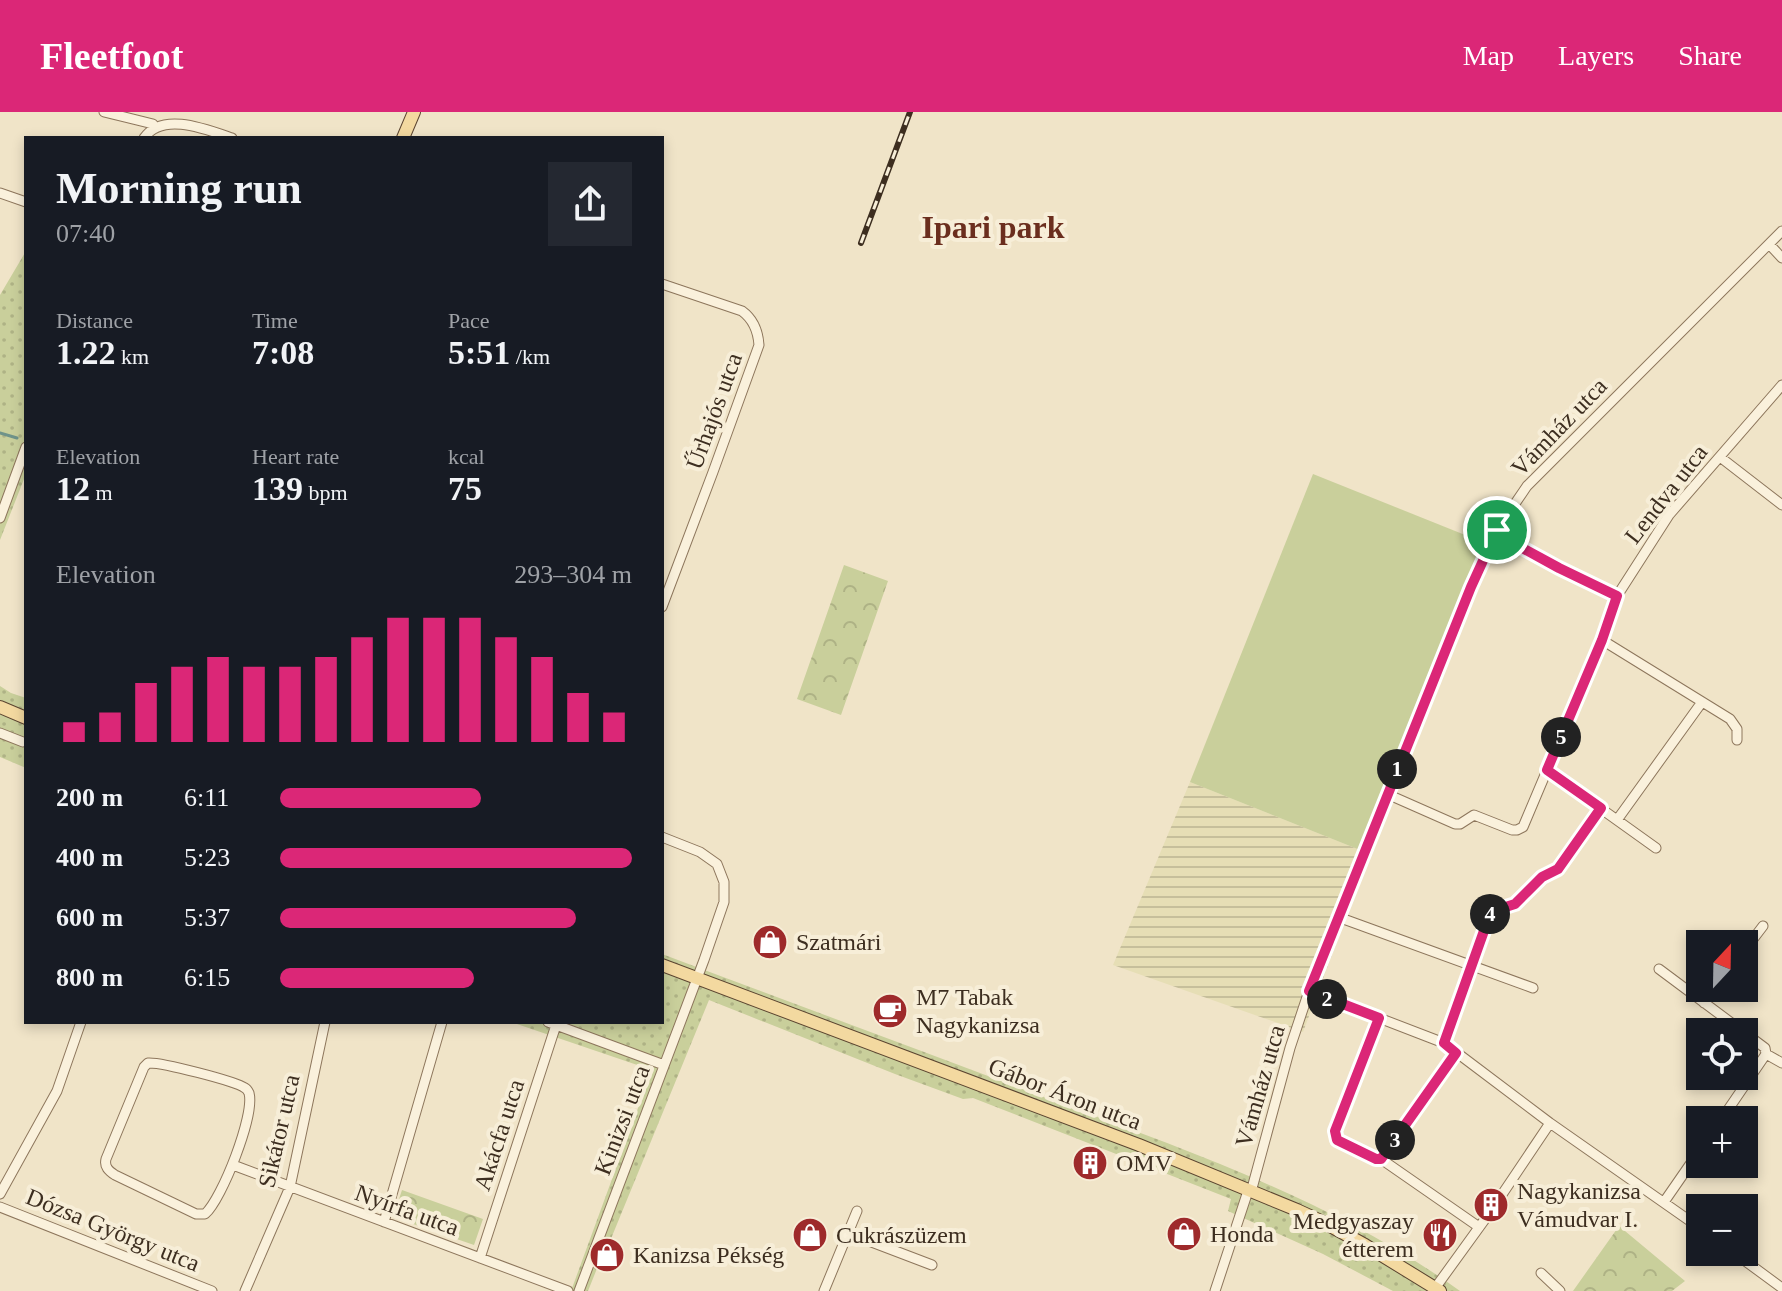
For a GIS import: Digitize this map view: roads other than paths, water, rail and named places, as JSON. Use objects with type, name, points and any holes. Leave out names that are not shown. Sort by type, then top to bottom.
[{"type":"main road","points":[[404,136],[414,112]]},
{"type":"main road","points":[[0,707],[24,717]]},
{"type":"main road","name":"Gábor Áron utca","points":[[664,966],[1125,1140],[1250,1191],[1323,1222],[1387,1257],[1436,1290]]},
{"type":"street","points":[[104,112],[153,124]]},
{"type":"street","points":[[145,136],[153,124],[163,120],[180,120],[226,136]]},
{"type":"street","points":[[0,193],[24,201]]},
{"type":"street","name":"Vámház utca","points":[[1215,1291],[1250,1191],[1309,991],[1465,601],[1497,530],[1527,486],[1782,231]]},
{"type":"street","points":[[1769,244],[1782,258]]},
{"type":"street","name":"Űrhajós utca","points":[[664,285],[742,311],[755,326],[759,345],[664,602]]},
{"type":"street","name":"Lendva utca","points":[[1387,794],[1455,824],[1474,815],[1516,830],[1526,823],[1602,640],[1617,596],[1669,515],[1782,385]]},
{"type":"street","points":[[0,518],[24,452]]},
{"type":"street","points":[[1720,457],[1782,505]]},
{"type":"street","points":[[1497,530],[1506,539],[1617,596]]},
{"type":"street","points":[[1602,640],[1730,719],[1737,729],[1737,740]]},
{"type":"street","points":[[1617,820],[1702,702]]},
{"type":"street","points":[[0,733],[23,742]]},
{"type":"street","points":[[1547,770],[1656,848]]},
{"type":"street","points":[[1444,1043],[1490,914],[1515,904],[1542,877],[1558,869],[1601,808]]},
{"type":"street","name":"Kinizsi utca","points":[[579,1291],[723,908],[724,887],[714,862],[700,852],[664,838]]},
{"type":"street","points":[[1338,917],[1533,988]]},
{"type":"street","points":[[1758,933],[1763,926]]},
{"type":"street","points":[[1659,969],[1765,1048],[1766,1054],[1731,1106]]},
{"type":"street","points":[[1309,991],[1444,1043],[1550,1123],[1686,1218]]},
{"type":"street","points":[[1379,1018],[1335,1131],[1337,1140],[1381,1159],[1479,1227]]},
{"type":"street","points":[[0,1194],[57,1091],[80,1024]]},
{"type":"street","name":"Sikátor utca","points":[[245,1291],[290,1187],[325,1024]]},
{"type":"street","points":[[384,1222],[441,1024]]},
{"type":"street","name":"Akácfa utca","points":[[480,1258],[552,1024]]},
{"type":"street","points":[[555,1024],[664,1065]]},
{"type":"street","points":[[1381,1159],[1456,1053]]},
{"type":"street","points":[[1766,1054],[1782,1063]]},
{"type":"street","points":[[157,1063],[178,1068],[248,1090],[250,1107],[233,1165],[212,1207],[200,1215],[115,1175],[107,1168],[106,1159],[146,1065],[157,1063]]},
{"type":"street","points":[[1501,1196],[1550,1123]]},
{"type":"street","name":"Nyírfa utca","points":[[233,1165],[568,1291]]},
{"type":"street","points":[[1664,1202],[1686,1170]]},
{"type":"street","name":"Dózsa György utca","points":[[0,1207],[212,1291]]},
{"type":"street","points":[[824,1291],[857,1211]]},
{"type":"street","points":[[1436,1290],[1488,1215]]},
{"type":"street","points":[[848,1233],[932,1265]]},
{"type":"street","points":[[1752,1266],[1782,1288]]},
{"type":"street","points":[[1541,1273],[1560,1291]]},
{"type":"waterway","points":[[0,433],[17,438]]},
{"type":"tunnel","points":[[1488,1215],[1501,1196]]},
{"type":"railway","points":[[861,243],[910,112]]},
{"type":"place","name":"Szatmári","points":[[770,942]]},
{"type":"place","name":"M7 Tabak Nagykanizsa","points":[[890,1011]]},
{"type":"place","name":"OMV","points":[[1090,1163]]},
{"type":"place","name":"Nagykanizsa Vámudvar I.","points":[[1491,1205]]},
{"type":"place","name":"Honda","points":[[1184,1234]]},
{"type":"place","name":"Cukrászüzem","points":[[810,1235]]},
{"type":"place","name":"Medgyaszay étterem","points":[[1440,1235]]},
{"type":"place","name":"Kanizsa Pékség","points":[[607,1255]]},
{"type":"district","name":"Ipari park","points":[[993,227]]}]
